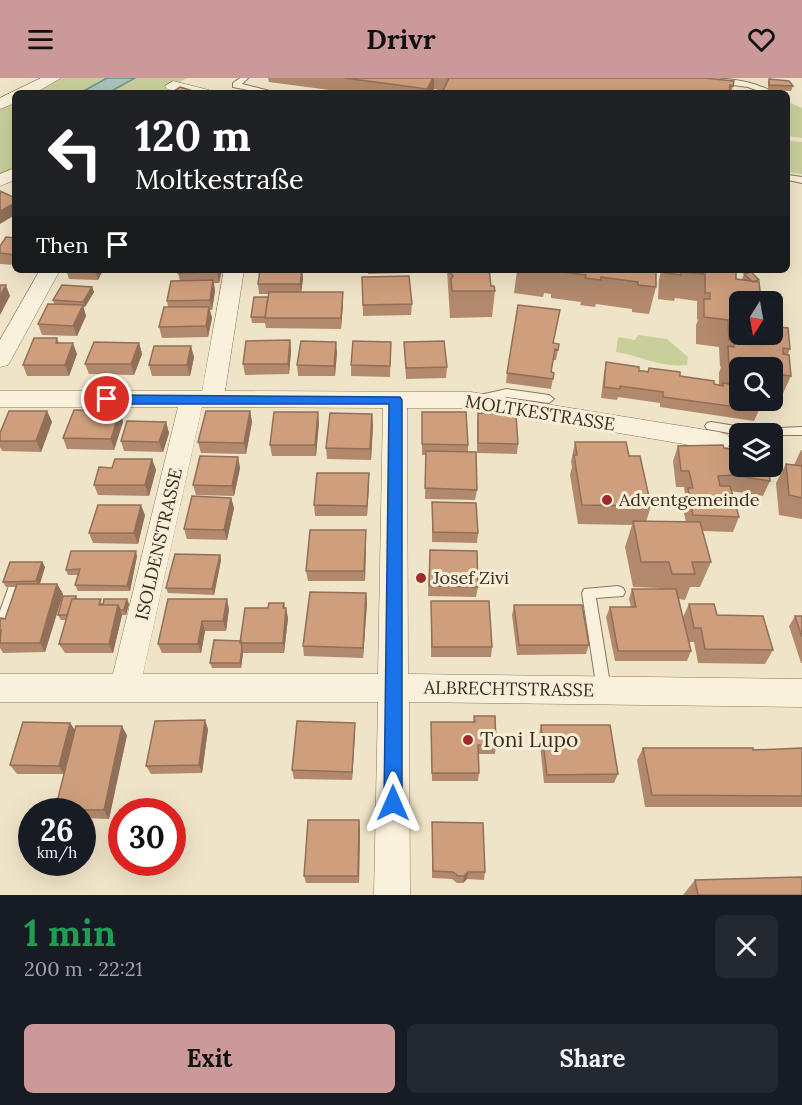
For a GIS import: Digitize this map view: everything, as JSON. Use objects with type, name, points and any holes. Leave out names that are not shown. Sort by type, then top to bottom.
[{"type":"street","points":[[28,90],[53,78]]},
{"type":"street","points":[[173,86],[190,90]]},
{"type":"street","points":[[0,360],[48,273]]},
{"type":"street","name":"ISOLDENSTRASSE","points":[[125,689],[233,273]]},
{"type":"street","name":"MOLTKESTRASSE","points":[[0,399],[471,400],[715,433]]},
{"type":"street","points":[[392,895],[395,400]]},
{"type":"street","name":"ALBRECHTSTRASSE","points":[[0,688],[393,688],[802,693]]},
{"type":"lane","points":[[244,78],[236,85],[260,90]]},
{"type":"lane","points":[[694,78],[749,85],[761,90]]},
{"type":"lane","points":[[749,85],[767,81]]},
{"type":"lane","points":[[471,400],[507,393],[549,399]]},
{"type":"lane","points":[[715,433],[802,431]]},
{"type":"lane","points":[[0,631],[15,587]]},
{"type":"lane","points":[[604,690],[589,593],[618,592]]},
{"type":"green space","points":[[53,78],[187,78],[165,90],[29,90]]},
{"type":"green space","points":[[12,98],[12,175],[0,181],[0,104]]},
{"type":"green space","points":[[790,103],[802,108],[802,138],[790,136]]},
{"type":"green space","points":[[790,141],[802,142],[802,174],[790,172]]},
{"type":"green space","points":[[638,335],[667,339],[688,357],[687,365],[659,363],[616,352],[618,337],[635,340]]},
{"type":"water","points":[[107,78],[135,78],[113,90],[85,90]]},
{"type":"building","points":[[345,78],[433,78],[427,89]]},
{"type":"building","points":[[449,78],[704,78],[734,81],[729,90],[443,90]]},
{"type":"building","points":[[769,79],[789,81],[793,86],[769,85]]},
{"type":"building","points":[[0,191],[12,197],[12,205],[0,211]]},
{"type":"building","points":[[6,237],[12,238],[12,255],[0,253],[0,246]]},
{"type":"building","points":[[260,273],[302,273],[300,284],[258,284]]},
{"type":"building","points":[[451,273],[489,273],[491,286],[494,286],[495,291],[452,291],[453,276]]},
{"type":"building","points":[[570,273],[656,273],[656,287],[601,277],[601,280],[585,278],[586,275]]},
{"type":"building","points":[[693,273],[736,273],[736,279],[759,282],[760,291],[729,291],[729,340],[728,320],[704,317],[704,299],[710,299],[710,293],[705,293],[705,274]]},
{"type":"building","points":[[752,273],[759,280],[753,282],[744,274]]},
{"type":"building","points":[[409,276],[412,304],[363,305],[362,277]]},
{"type":"building","points":[[213,280],[210,300],[167,301],[171,281]]},
{"type":"building","points":[[0,285],[6,285],[0,296]]},
{"type":"building","points":[[62,285],[92,287],[83,302],[53,300]]},
{"type":"building","points":[[269,292],[343,292],[341,318],[265,318]]},
{"type":"building","points":[[254,297],[268,297],[265,317],[251,317]]},
{"type":"building","points":[[48,304],[83,305],[73,326],[38,324]]},
{"type":"building","points":[[518,305],[560,310],[553,343],[559,344],[558,350],[555,349],[551,372],[554,373],[553,379],[507,373]]},
{"type":"building","points":[[164,307],[209,307],[206,326],[159,327]]},
{"type":"building","points":[[783,327],[788,328],[790,349],[783,348],[783,354],[789,355],[791,376],[783,375],[783,357],[729,357],[729,367],[728,346],[734,347],[734,345],[783,345]]},
{"type":"building","points":[[34,338],[57,338],[56,343],[73,343],[65,365],[23,365]]},
{"type":"building","points":[[290,340],[288,364],[243,364],[246,341]]},
{"type":"building","points":[[301,341],[336,342],[334,366],[297,365]]},
{"type":"building","points":[[353,341],[391,342],[390,366],[351,365]]},
{"type":"building","points":[[444,341],[447,367],[406,368],[404,342]]},
{"type":"building","points":[[94,342],[139,343],[131,364],[85,364]]},
{"type":"building","points":[[154,346],[191,346],[187,365],[149,365]]},
{"type":"building","points":[[606,362],[639,367],[639,371],[648,372],[649,368],[680,372],[680,376],[714,381],[714,384],[723,386],[723,383],[729,384],[729,406],[663,397],[663,392],[620,386],[620,389],[604,387]]},
{"type":"building","points":[[74,410],[120,411],[111,439],[63,438]]},
{"type":"building","points":[[9,411],[47,411],[36,441],[0,441],[0,433]]},
{"type":"building","points":[[206,411],[250,411],[244,443],[198,442]]},
{"type":"building","points":[[274,412],[318,412],[315,445],[270,445]]},
{"type":"building","points":[[422,412],[466,412],[468,445],[422,444]]},
{"type":"building","points":[[330,413],[372,414],[370,449],[326,448]]},
{"type":"building","points":[[478,413],[516,415],[518,444],[478,443]]},
{"type":"building","points":[[127,421],[166,422],[159,442],[121,441]]},
{"type":"building","points":[[575,442],[626,442],[629,456],[640,456],[651,506],[582,505],[574,455],[577,455]]},
{"type":"building","points":[[723,445],[724,448],[729,449],[729,475],[718,476],[720,486],[730,486],[739,517],[693,515],[688,488],[693,488],[689,471],[681,471],[678,446]]},
{"type":"building","points":[[426,451],[476,452],[477,490],[425,488]]},
{"type":"building","points":[[200,456],[238,457],[232,486],[193,485]]},
{"type":"building","points":[[115,459],[152,459],[145,485],[94,485],[99,467],[112,468]]},
{"type":"building","points":[[786,464],[802,466],[802,498],[789,495]]},
{"type":"building","points":[[317,473],[369,473],[367,506],[314,505]]},
{"type":"building","points":[[745,477],[770,477],[770,481]]},
{"type":"building","points":[[192,496],[231,498],[224,530],[184,529]]},
{"type":"building","points":[[432,502],[476,503],[478,533],[433,532]]},
{"type":"building","points":[[98,505],[141,505],[134,533],[89,533]]},
{"type":"building","points":[[633,521],[700,522],[711,562],[692,562],[695,574],[672,574],[669,562],[641,562]]},
{"type":"building","points":[[310,530],[366,530],[364,571],[306,571]]},
{"type":"building","points":[[430,550],[477,551],[478,587],[429,586]]},
{"type":"building","points":[[71,551],[136,551],[127,586],[75,585],[80,569],[66,570]]},
{"type":"building","points":[[175,554],[220,555],[212,589],[166,588]]},
{"type":"building","points":[[10,562],[42,562],[36,581],[3,582]]},
{"type":"building","points":[[17,584],[57,584],[40,643],[0,643],[1,618],[5,619]]},
{"type":"building","points":[[632,589],[676,589],[691,651],[618,651],[610,607],[636,607]]},
{"type":"building","points":[[310,592],[366,593],[363,648],[303,646]]},
{"type":"building","points":[[63,596],[76,596],[72,599],[67,615],[58,615]]},
{"type":"building","points":[[72,599],[101,599],[99,605],[118,605],[109,644],[59,644]]},
{"type":"building","points":[[104,599],[127,599],[124,610],[120,610],[118,605],[103,605]]},
{"type":"building","points":[[168,599],[227,599],[223,621],[202,621],[198,644],[158,644]]},
{"type":"building","points":[[431,601],[489,601],[492,647],[432,647]]},
{"type":"building","points":[[269,603],[284,603],[283,608],[286,608],[283,643],[240,643],[245,608],[268,608]]},
{"type":"building","points":[[689,604],[714,604],[717,615],[763,616],[773,650],[705,649],[701,628],[694,628]]},
{"type":"building","points":[[514,605],[582,605],[589,645],[519,645]]},
{"type":"building","points":[[795,616],[802,616],[802,637]]},
{"type":"building","points":[[214,640],[241,641],[240,663],[210,663]]},
{"type":"building","points":[[474,716],[495,716],[496,745],[478,745],[479,773],[432,773],[431,722],[475,722]]},
{"type":"building","points":[[205,720],[199,765],[146,766],[155,721]]},
{"type":"building","points":[[297,721],[355,723],[352,772],[292,770]]},
{"type":"building","points":[[23,722],[70,723],[59,766],[10,765]]},
{"type":"building","points":[[541,725],[610,725],[618,774],[547,775]]},
{"type":"building","points":[[76,726],[122,726],[104,810],[96,810],[96,798],[58,798]]},
{"type":"building","points":[[643,748],[753,748],[753,750],[802,748],[802,796],[652,795]]},
{"type":"building","points":[[308,820],[359,820],[358,876],[304,876]]},
{"type":"building","points":[[432,822],[483,823],[485,872],[468,872],[464,876],[458,876],[453,872],[433,871]]},
{"type":"building","points":[[802,877],[802,895],[698,895],[695,880]]},
{"type":"place","name":"Adventgemeinde","points":[[607,500]]},
{"type":"place","name":"Josef Zivi","points":[[421,578]]},
{"type":"place","name":"Toni Lupo","points":[[468,740]]},
{"type":"route","points":[[107,399],[395,400],[393,803]]}]
